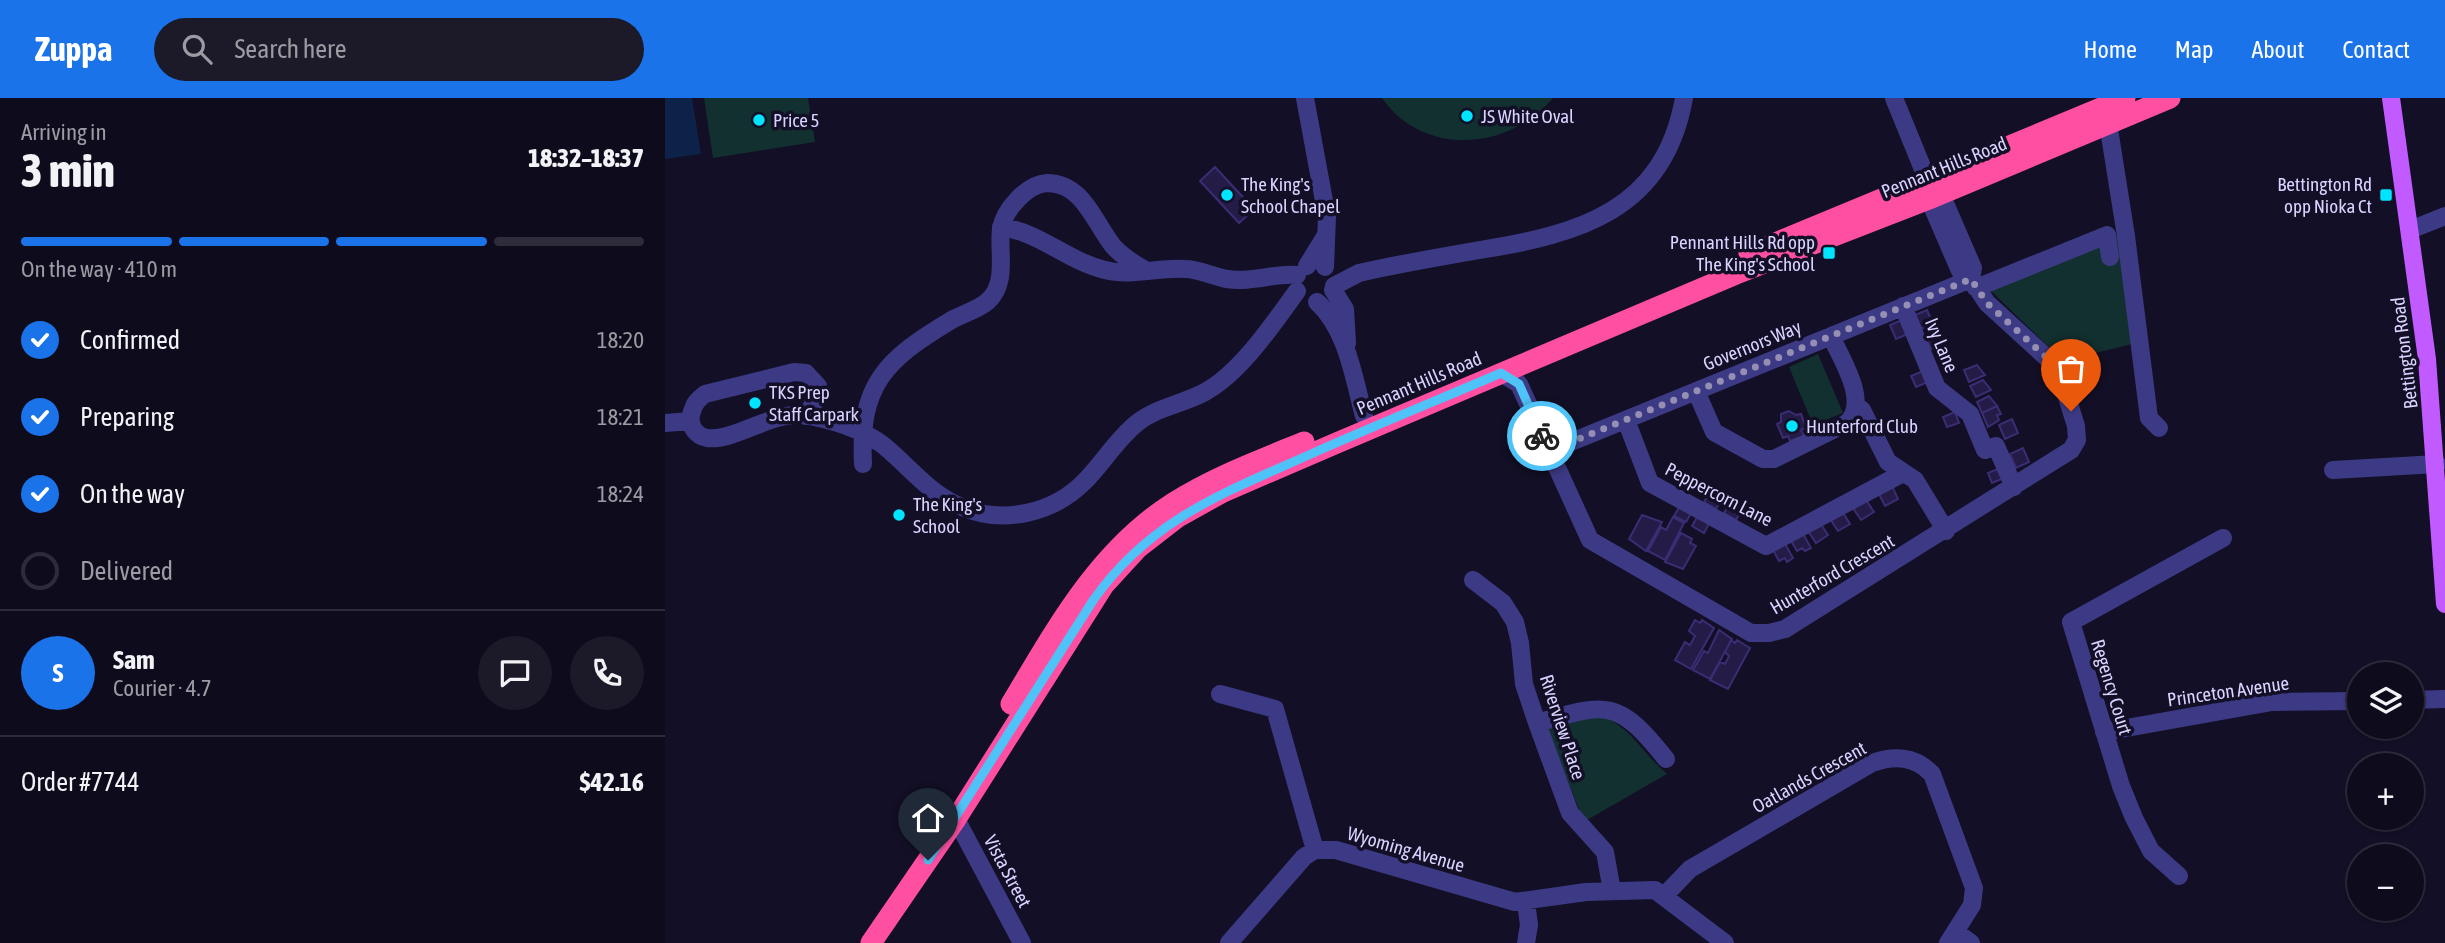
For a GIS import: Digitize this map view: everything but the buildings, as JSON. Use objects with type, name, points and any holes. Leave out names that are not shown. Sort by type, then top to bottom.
[{"type":"highway","name":"Pennant Hills Road","points":[[871,943],[956,819],[1097,595],[1121,565],[1160,530],[1223,492],[1510,379],[1724,279],[1933,191],[2125,98]]},
{"type":"highway","name":"Pennant Hills Road","points":[[855,943],[969,774],[1059,623],[1102,563],[1120,544],[1172,503],[1204,485],[1364,416],[2170,98]]},
{"type":"main road","name":"Bettington Road","points":[[2391,98],[2427,359],[2437,464],[2445,604]]},
{"type":"street","points":[[1305,98],[1314,135],[1328,232],[1326,267],[1333,276],[1333,288],[1345,309],[1347,353]]},
{"type":"street","points":[[1273,324],[1327,298],[1333,288],[1359,273],[1540,240],[1592,223],[1630,199],[1661,165],[1680,118],[1683,98]]},
{"type":"street","name":"Hunterford Crescent","points":[[1510,379],[1549,451],[1590,540],[1751,633],[1769,633],[1785,629],[2071,450],[2077,440],[2076,426],[2058,368],[1987,303],[1974,284],[1973,268],[1933,191],[1894,98]]},
{"type":"street","points":[[2108,123],[2126,236],[2149,418],[2159,428]]},
{"type":"street","points":[[863,464],[862,433],[865,408],[872,390],[887,369],[919,341],[988,301],[998,284],[1002,261],[1001,227],[1026,190],[1037,184],[1050,183],[1068,187],[1080,197],[1121,254],[1147,271]]},
{"type":"street","points":[[2410,230],[2445,216]]},
{"type":"street","points":[[1001,227],[1036,236],[1071,256],[1103,270],[1118,273],[1186,269],[1243,280],[1284,274],[1300,277],[1316,264],[1359,273]]},
{"type":"street","points":[[838,423],[818,386],[806,373],[794,372],[705,394],[694,402],[690,421],[694,431],[706,438],[722,437],[792,414],[838,423],[882,444],[937,494],[964,509],[1005,516],[1045,508],[1063,499],[1084,482],[1114,444],[1140,421],[1219,383],[1273,324],[1328,232]]},
{"type":"street","name":"Governors Way","points":[[1549,451],[1903,306],[1974,284],[2107,235],[2110,257]]},
{"type":"street","points":[[1300,277],[1304,299],[1315,302],[1330,313],[1347,353],[1364,416]]},
{"type":"street","name":"Ivy Lane","points":[[1903,306],[1937,388],[1970,414],[1985,450],[1996,446],[2014,487]]},
{"type":"street","points":[[1696,391],[1714,432],[1763,459],[1774,459],[1847,423],[1856,413],[1853,388],[1831,335]]},
{"type":"street","points":[[806,416],[815,401],[818,386]]},
{"type":"street","points":[[1857,406],[1862,410],[1888,462],[1916,480],[1945,531]]},
{"type":"street","name":"Peppercorn Lane","points":[[1626,420],[1650,483],[1766,546],[1903,472]]},
{"type":"street","points":[[665,423],[690,421]]},
{"type":"street","points":[[2333,470],[2437,464]]},
{"type":"street","name":"Regency Court","points":[[2179,876],[2151,851],[2134,818],[2104,732],[2071,622],[2223,538]]},
{"type":"street","name":"Riverview Place","points":[[1473,580],[1503,603],[1515,622],[1521,643],[1524,684],[1537,723],[1570,813],[1605,852],[1612,891]]},
{"type":"street","points":[[1220,694],[1275,709],[1315,850],[1299,862],[1229,943]]},
{"type":"street","points":[[2424,699],[2445,699]]},
{"type":"street","name":"Princeton Avenue","points":[[2104,732],[2271,702],[2347,701]]},
{"type":"street","points":[[1537,723],[1585,708],[1612,710],[1633,721],[1666,759]]},
{"type":"street","name":"Oatlands Crescent","points":[[1664,896],[1690,869],[1872,763],[1903,758],[1924,765],[1932,774],[1972,881],[1972,905],[1952,937]]},
{"type":"street","name":"Vista Street","points":[[956,819],[1022,943]]},
{"type":"street","name":"Wyoming Avenue","points":[[1315,850],[1336,850],[1503,900],[1526,902],[1612,891],[1651,890],[1664,896]]},
{"type":"street","points":[[1664,896],[1725,943]]},
{"type":"street","points":[[1526,902],[1529,925],[1527,943]]},
{"type":"street","points":[[1952,937],[1971,943]]},
{"type":"green space","name":"Price 5","points":[[704,98],[808,98],[815,142],[713,158]]},
{"type":"green space","name":"JS White Oval","points":[[1382,98],[1553,98],[1535,115],[1514,128],[1491,137],[1467,140],[1443,138],[1420,131],[1399,117]]},
{"type":"green space","points":[[2118,235],[2132,344],[2063,361],[1990,290]]},
{"type":"green space","points":[[1818,354],[1843,413],[1813,425],[1789,367]]},
{"type":"green space","points":[[1590,713],[1624,729],[1667,774],[1587,820],[1581,814],[1547,729]]},
{"type":"water","points":[[665,98],[692,98],[701,154],[665,159]]},
{"type":"way so far","points":[[1542,436],[1549,451],[1971,279],[1987,303],[2058,368],[2071,411]]},
{"type":"place","name":"JS White Oval","points":[[1467,116]]},
{"type":"place","name":"Price 5","points":[[759,120]]},
{"type":"place","name":"The King's School Chapel","points":[[1227,195]]},
{"type":"place","name":"Bettington Rd opp Nioka Ct","points":[[2386,195]]},
{"type":"place","name":"Pennant Hills Rd opp The King's School","points":[[1829,253]]},
{"type":"place","name":"TKS Prep Staff Carpark","points":[[755,403]]},
{"type":"place","name":"Hunterford Club","points":[[1792,426]]},
{"type":"place","name":"The King's School","points":[[899,515]]},
{"type":"route","points":[[928,860],[1094,599],[1121,565],[1160,530],[1223,492],[1501,373],[1519,384],[1542,436]]}]
